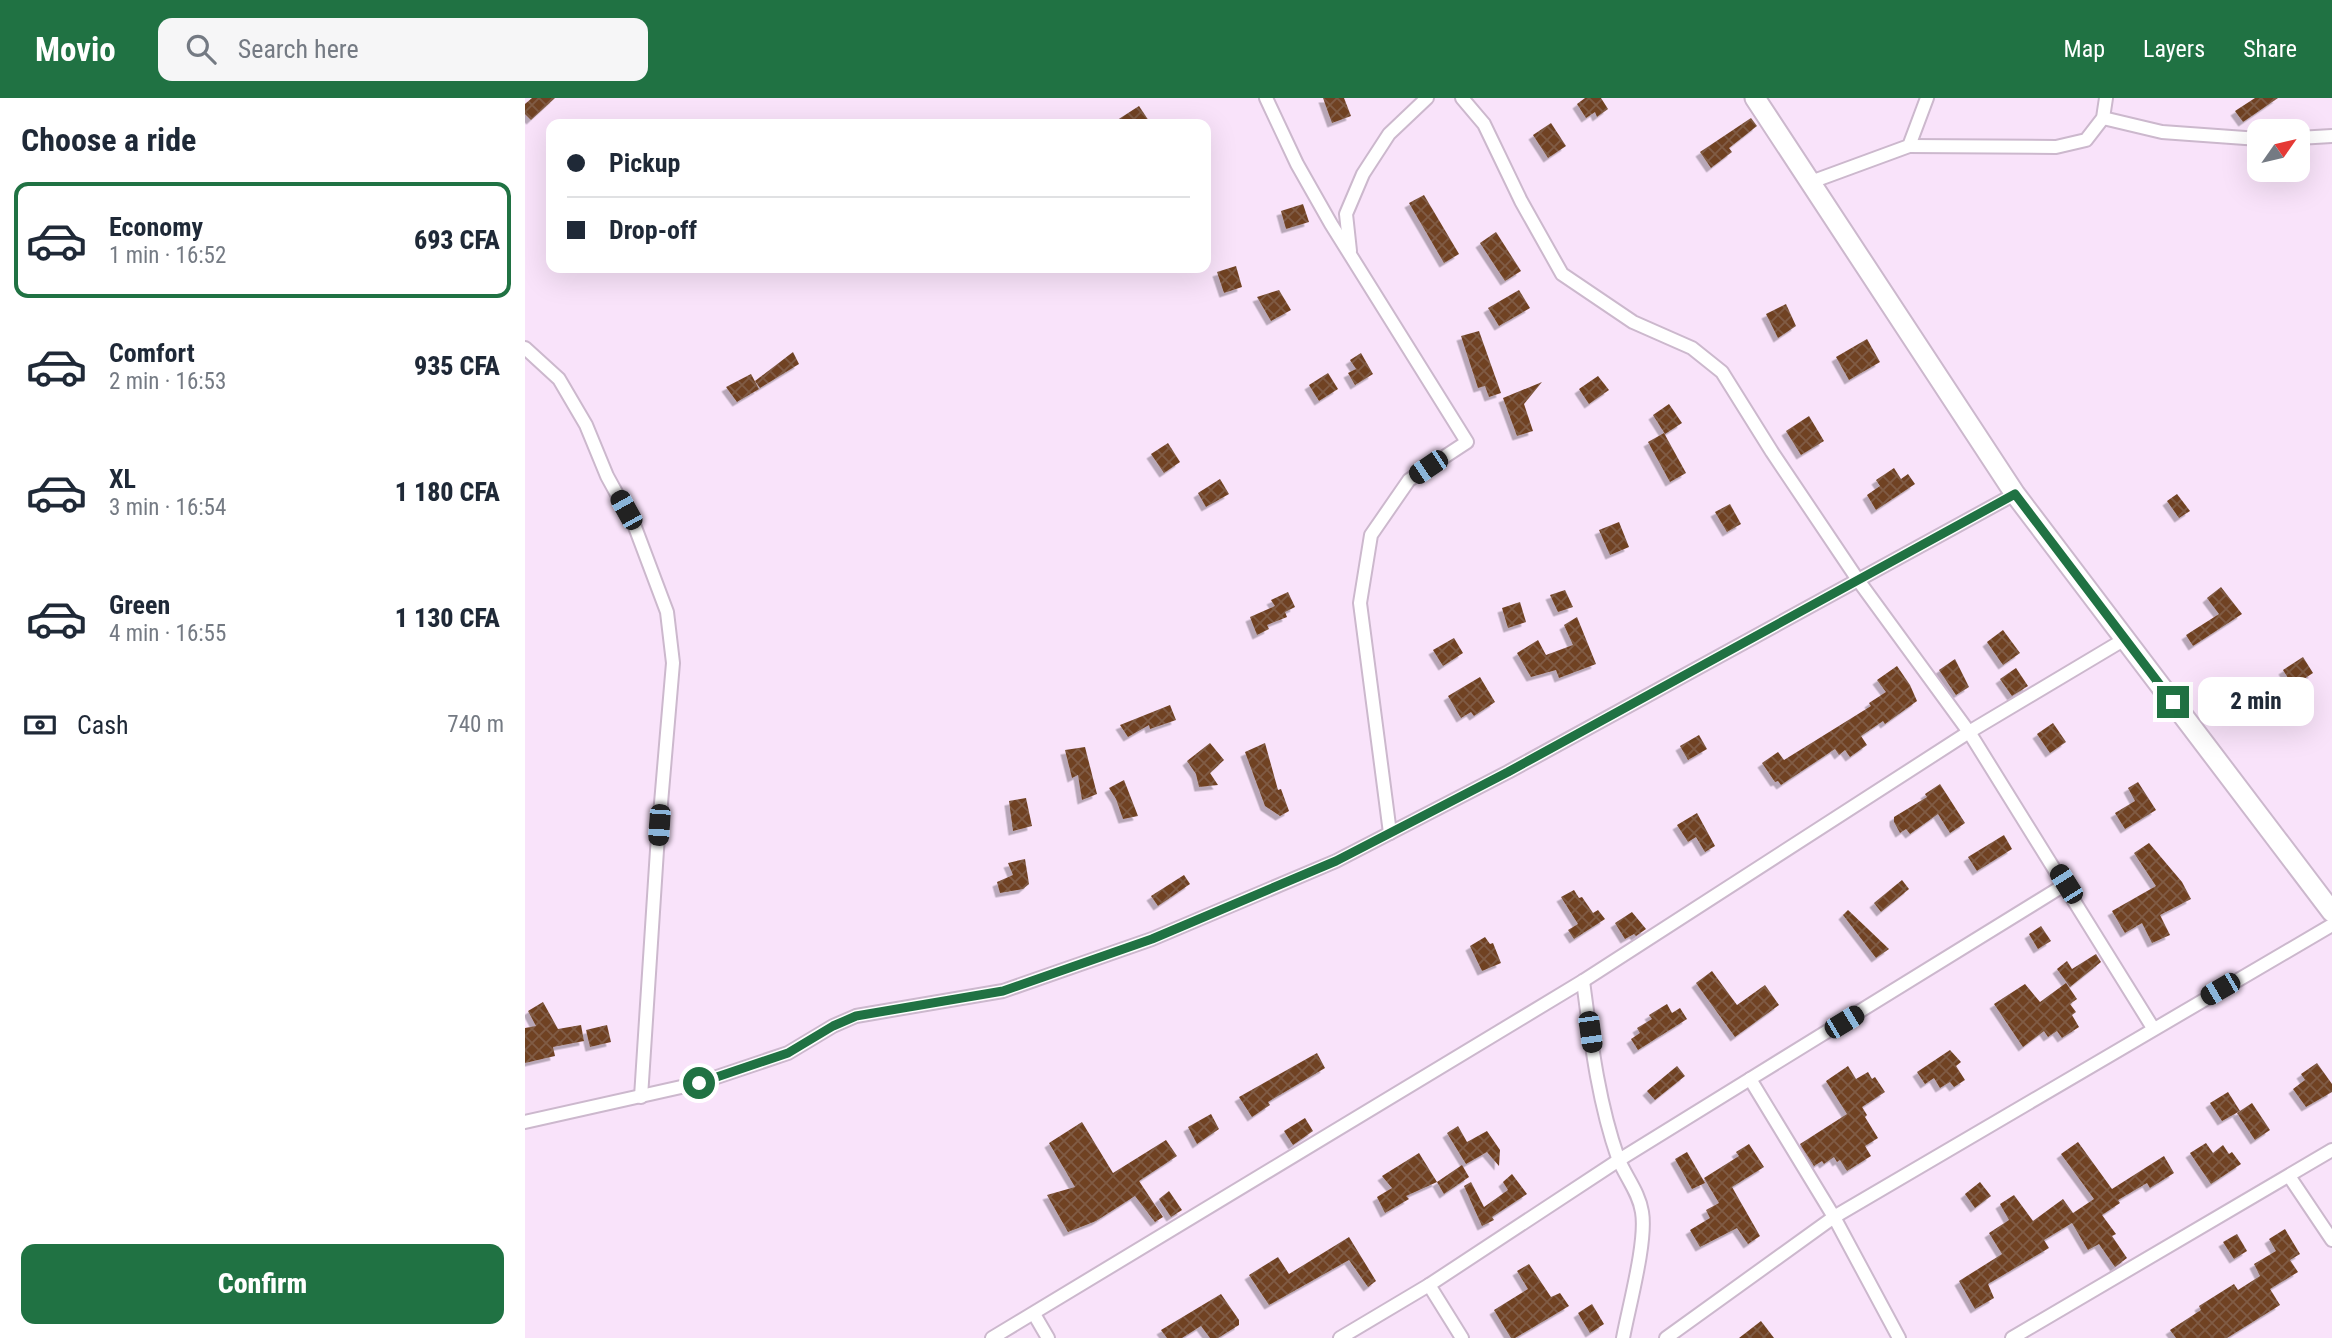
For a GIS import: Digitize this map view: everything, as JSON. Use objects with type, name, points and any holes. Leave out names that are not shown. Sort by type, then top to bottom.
[{"type":"street","points":[[1266,98],[1302,173],[1467,442],[1409,480],[1371,536],[1360,603],[1390,833]]},
{"type":"street","points":[[1388,314],[1351,255],[1346,214],[1363,174],[1389,134],[1427,98]]},
{"type":"street","points":[[1462,98],[1484,124],[1521,201],[1562,274],[1633,322],[1692,348],[1722,372],[1858,580],[1969,732],[2066,884],[2153,1028]]},
{"type":"street","points":[[1755,98],[2015,494],[2332,912]]},
{"type":"street","points":[[1909,146],[1927,98]]},
{"type":"street","points":[[1811,182],[1909,146],[2056,147],[2086,140],[2103,118],[2106,98]]},
{"type":"street","points":[[2103,118],[2162,132],[2247,138]]},
{"type":"street","points":[[2310,137],[2332,136]]},
{"type":"street","points":[[525,348],[559,379],[586,425],[607,477],[635,527],[667,612],[673,663],[657,850],[641,1097]]},
{"type":"street","points":[[525,1122],[699,1083],[788,1053],[833,1026],[856,1016],[1003,991],[1152,939],[1336,861],[1508,772],[2015,494]]},
{"type":"street","points":[[992,1338],[1583,981],[1969,732],[2125,639]]},
{"type":"street","points":[[1340,1338],[1429,1285],[1619,1160],[2066,884]]},
{"type":"street","points":[[1666,1338],[1834,1217],[2332,925]]},
{"type":"street","points":[[1583,981],[1597,1084],[1619,1160],[1642,1212],[1641,1241],[1623,1338]]},
{"type":"street","points":[[1750,1079],[1834,1217],[1899,1338]]},
{"type":"street","points":[[2013,1338],[2332,1150]]},
{"type":"street","points":[[2289,1176],[2332,1240]]},
{"type":"street","points":[[1429,1285],[1462,1338]]},
{"type":"street","points":[[1034,1314],[1048,1338]]},
{"type":"building","points":[[532,98],[555,98],[531,120],[525,114],[525,104]]},
{"type":"building","points":[[1323,98],[1344,98],[1351,116],[1332,123]]},
{"type":"building","points":[[1585,98],[1601,98],[1608,109],[1597,117],[1595,112],[1586,118],[1577,104]]},
{"type":"building","points":[[2255,98],[2278,98],[2243,122],[2235,111]]},
{"type":"building","points":[[1139,106],[1148,119],[1119,119]]},
{"type":"building","points":[[1751,118],[1757,126],[1729,148],[1732,152],[1711,168],[1700,152]]},
{"type":"building","points":[[1551,123],[1566,146],[1548,158],[1533,135]]},
{"type":"building","points":[[1424,195],[1459,254],[1444,263],[1409,203]]},
{"type":"building","points":[[1303,204],[1309,222],[1286,229],[1281,211]]},
{"type":"building","points":[[1496,232],[1521,271],[1505,281],[1480,243]]},
{"type":"building","points":[[1236,266],[1242,287],[1224,293],[1217,272]]},
{"type":"building","points":[[1279,290],[1291,310],[1271,321],[1257,297]]},
{"type":"building","points":[[1519,290],[1530,308],[1499,326],[1488,308]]},
{"type":"building","points":[[1786,304],[1796,326],[1778,338],[1766,314]]},
{"type":"building","points":[[1479,331],[1501,393],[1489,397],[1485,386],[1478,388],[1461,336]]},
{"type":"building","points":[[1867,339],[1880,362],[1849,380],[1836,357]]},
{"type":"building","points":[[793,352],[799,364],[760,388],[755,381]]},
{"type":"building","points":[[1361,353],[1373,374],[1355,385],[1348,373],[1356,369],[1350,360]]},
{"type":"building","points":[[1328,373],[1338,389],[1319,401],[1309,385]]},
{"type":"building","points":[[751,374],[759,389],[737,402],[726,387]]},
{"type":"building","points":[[1598,376],[1609,390],[1589,404],[1579,389]]},
{"type":"building","points":[[1542,382],[1524,404],[1533,431],[1517,436],[1503,398]]},
{"type":"building","points":[[1669,404],[1682,423],[1665,434],[1653,415]]},
{"type":"building","points":[[1809,416],[1824,441],[1801,455],[1786,431]]},
{"type":"building","points":[[1664,433],[1686,473],[1670,482],[1648,442]]},
{"type":"building","points":[[1168,443],[1180,462],[1164,473],[1151,454]]},
{"type":"building","points":[[1894,468],[1901,479],[1908,474],[1915,484],[1876,510],[1867,495],[1880,486],[1876,480]]},
{"type":"building","points":[[1220,479],[1229,494],[1206,507],[1198,493]]},
{"type":"building","points":[[2177,494],[2190,511],[2179,518],[2167,501]]},
{"type":"building","points":[[1730,504],[1741,524],[1727,532],[1715,512]]},
{"type":"building","points":[[1619,522],[1629,547],[1610,555],[1599,530]]},
{"type":"building","points":[[2221,587],[2242,614],[2193,646],[2186,635],[2219,614],[2207,598]]},
{"type":"building","points":[[1565,590],[1573,607],[1558,612],[1550,595]]},
{"type":"building","points":[[1288,592],[1295,607],[1285,612],[1287,617],[1267,625],[1269,629],[1257,635],[1250,617],[1275,606],[1271,600]]},
{"type":"building","points":[[1520,602],[1526,622],[1508,628],[1502,608]]},
{"type":"building","points":[[1577,617],[1596,664],[1559,678],[1556,670],[1531,677],[1517,653],[1538,640],[1546,655],[1573,645],[1564,625]]},
{"type":"building","points":[[2003,630],[2020,653],[2003,665],[1987,642]]},
{"type":"building","points":[[1454,638],[1463,653],[1443,666],[1433,650]]},
{"type":"building","points":[[2303,657],[2313,673],[2293,686],[2283,670]]},
{"type":"building","points":[[1955,659],[1969,687],[1956,695],[1939,670]]},
{"type":"building","points":[[1897,666],[1917,701],[1885,724],[1883,721],[1861,736],[1867,745],[1850,757],[1845,750],[1839,755],[1835,749],[1781,785],[1778,781],[1775,782],[1762,763],[1778,752],[1784,760],[1871,706],[1869,703],[1886,692],[1877,680]]},
{"type":"building","points":[[2016,668],[2028,686],[2012,696],[2000,679]]},
{"type":"building","points":[[1480,677],[1495,702],[1474,716],[1471,712],[1461,718],[1448,696]]},
{"type":"building","points":[[1170,705],[1176,720],[1150,729],[1149,725],[1128,737],[1120,725]]},
{"type":"building","points":[[2053,723],[2066,742],[2050,753],[2037,734]]},
{"type":"building","points":[[1699,735],[1707,749],[1688,760],[1680,746]]},
{"type":"building","points":[[1210,743],[1224,760],[1210,773],[1218,785],[1199,787],[1196,774],[1187,761]]},
{"type":"building","points":[[1265,743],[1278,790],[1281,789],[1289,811],[1280,816],[1265,806],[1245,752]]},
{"type":"building","points":[[1085,747],[1097,794],[1082,800],[1078,775],[1072,778],[1065,750]]},
{"type":"building","points":[[1124,780],[1138,816],[1123,819],[1109,788]]},
{"type":"building","points":[[2138,782],[2156,810],[2125,829],[2115,813],[2135,801],[2128,788]]},
{"type":"building","points":[[1940,784],[1965,823],[1950,833],[1938,814],[1910,834],[1906,829],[1900,833],[1894,817],[1927,797],[1925,794]]},
{"type":"building","points":[[1026,798],[1032,826],[1013,831],[1009,801]]},
{"type":"building","points":[[1697,813],[1715,846],[1705,852],[1696,837],[1688,842],[1677,825]]},
{"type":"building","points":[[2004,835],[2012,849],[1977,871],[1968,857]]},
{"type":"building","points":[[2149,843],[2182,882],[2191,899],[2160,915],[2170,935],[2152,943],[2142,923],[2125,933],[2112,911],[2156,886],[2134,853]]},
{"type":"building","points":[[1025,859],[1029,884],[1023,889],[1000,893],[997,882],[1013,875],[1008,863]]},
{"type":"building","points":[[1184,875],[1190,884],[1158,906],[1151,896]]},
{"type":"building","points":[[1902,880],[1909,889],[1881,912],[1874,903]]},
{"type":"building","points":[[1574,890],[1593,913],[1598,910],[1605,919],[1574,939],[1568,930],[1578,924],[1561,897]]},
{"type":"building","points":[[1848,910],[1889,949],[1876,958],[1843,915]]},
{"type":"building","points":[[1632,912],[1646,929],[1625,939],[1615,923]]},
{"type":"building","points":[[2041,926],[2051,941],[2038,949],[2029,934]]},
{"type":"building","points":[[1485,937],[1490,944],[1493,943],[1501,963],[1482,971],[1470,946]]},
{"type":"building","points":[[2096,954],[2101,962],[2070,987],[2057,969],[2067,961],[2072,969]]},
{"type":"building","points":[[1712,971],[1737,1005],[1765,985],[1779,1005],[1735,1037],[1696,983]]},
{"type":"building","points":[[2066,983],[2077,999],[2070,1004],[2076,1012],[2072,1015],[2079,1027],[2062,1038],[2057,1031],[2048,1037],[2044,1031],[2023,1047],[1994,1004],[2025,984],[2040,1002]]},
{"type":"building","points":[[543,1002],[558,1029],[581,1025],[584,1041],[553,1047],[555,1056],[525,1063],[525,1028],[536,1026],[528,1011]]},
{"type":"building","points":[[1667,1004],[1672,1013],[1680,1008],[1687,1019],[1638,1050],[1631,1039],[1640,1033],[1637,1028],[1652,1019],[1649,1015]]},
{"type":"building","points":[[607,1025],[611,1042],[590,1047],[586,1030]]},
{"type":"building","points":[[1950,1050],[1961,1062],[1956,1066],[1965,1080],[1954,1087],[1950,1082],[1940,1088],[1934,1078],[1925,1084],[1917,1072]]},
{"type":"building","points":[[1317,1053],[1325,1068],[1268,1102],[1270,1105],[1252,1117],[1239,1097]]},
{"type":"building","points":[[2317,1063],[2332,1084],[2332,1092],[2306,1107],[2293,1089],[2305,1080],[2301,1074]]},
{"type":"building","points":[[1677,1066],[1685,1076],[1655,1100],[1647,1091]]},
{"type":"building","points":[[1848,1066],[1856,1079],[1868,1072],[1885,1092],[1862,1107],[1878,1138],[1865,1146],[1871,1156],[1847,1171],[1840,1160],[1837,1162],[1834,1157],[1824,1164],[1822,1161],[1814,1166],[1800,1144],[1847,1114],[1826,1081]]},
{"type":"building","points":[[2228,1092],[2240,1111],[2222,1121],[2210,1103]]},
{"type":"building","points":[[2252,1103],[2270,1130],[2255,1140],[2237,1113]]},
{"type":"building","points":[[1211,1114],[1219,1129],[1197,1144],[1188,1127]]},
{"type":"building","points":[[1305,1118],[1313,1131],[1293,1145],[1284,1131]]},
{"type":"building","points":[[1082,1122],[1113,1173],[1166,1140],[1177,1156],[1139,1181],[1163,1217],[1155,1222],[1135,1196],[1096,1221],[1068,1232],[1047,1195],[1075,1187],[1049,1143]]},
{"type":"building","points":[[1458,1126],[1467,1142],[1487,1131],[1500,1150],[1499,1166],[1487,1152],[1466,1164],[1447,1133]]},
{"type":"building","points":[[2078,1142],[2112,1189],[2164,1156],[2174,1173],[2150,1188],[2147,1183],[2118,1200],[2120,1203],[2102,1215],[2116,1234],[2112,1236],[2127,1258],[2115,1267],[2099,1244],[2088,1250],[2072,1223],[2044,1240],[2049,1248],[1988,1284],[1994,1298],[1975,1309],[1959,1281],[2002,1254],[1989,1233],[2009,1220],[2000,1204],[2014,1195],[2033,1221],[2063,1199],[2073,1213],[2094,1199],[2061,1154]]},
{"type":"building","points":[[2206,1143],[2213,1153],[2223,1145],[2241,1164],[2211,1184],[2190,1153]]},
{"type":"building","points":[[1749,1144],[1764,1167],[1732,1187],[1760,1236],[1748,1244],[1737,1228],[1700,1247],[1690,1230],[1710,1218],[1706,1210],[1719,1203],[1704,1178],[1739,1156],[1736,1152]]},
{"type":"building","points":[[1687,1152],[1705,1183],[1692,1189],[1675,1159]]},
{"type":"building","points":[[1419,1153],[1437,1182],[1406,1196],[1409,1199],[1385,1213],[1377,1197],[1392,1188],[1382,1176]]},
{"type":"building","points":[[1462,1165],[1469,1177],[1444,1194],[1437,1182]]},
{"type":"building","points":[[1512,1174],[1527,1194],[1482,1226],[1464,1186],[1471,1182],[1484,1207],[1508,1190],[1503,1182]]},
{"type":"building","points":[[1980,1182],[1991,1196],[1975,1208],[1965,1194]]},
{"type":"building","points":[[1169,1191],[1182,1210],[1171,1217],[1159,1199]]},
{"type":"building","points":[[2285,1229],[2300,1254],[2290,1260],[2298,1272],[2270,1289],[2280,1305],[2227,1338],[2176,1338],[2170,1330],[2201,1310],[2199,1306],[2234,1284],[2238,1290],[2260,1276],[2254,1264],[2276,1251],[2269,1239]]},
{"type":"building","points":[[2237,1234],[2247,1251],[2234,1259],[2223,1242]]},
{"type":"building","points":[[1349,1237],[1376,1281],[1368,1287],[1349,1260],[1269,1305],[1249,1275],[1278,1257],[1289,1274]]},
{"type":"building","points":[[1529,1264],[1551,1297],[1560,1293],[1569,1306],[1511,1338],[1494,1310],[1528,1289],[1517,1271]]},
{"type":"building","points":[[1221,1294],[1239,1320],[1239,1325],[1218,1338],[1210,1338],[1201,1326],[1182,1338],[1167,1338],[1161,1330]]},
{"type":"building","points":[[1592,1304],[1604,1324],[1590,1333],[1578,1313]]},
{"type":"building","points":[[1761,1321],[1774,1338],[1739,1338]]},
{"type":"route","points":[[699,1083],[788,1053],[833,1026],[856,1016],[1003,991],[1152,939],[1336,861],[1508,772],[2015,494],[2173,702]]}]
